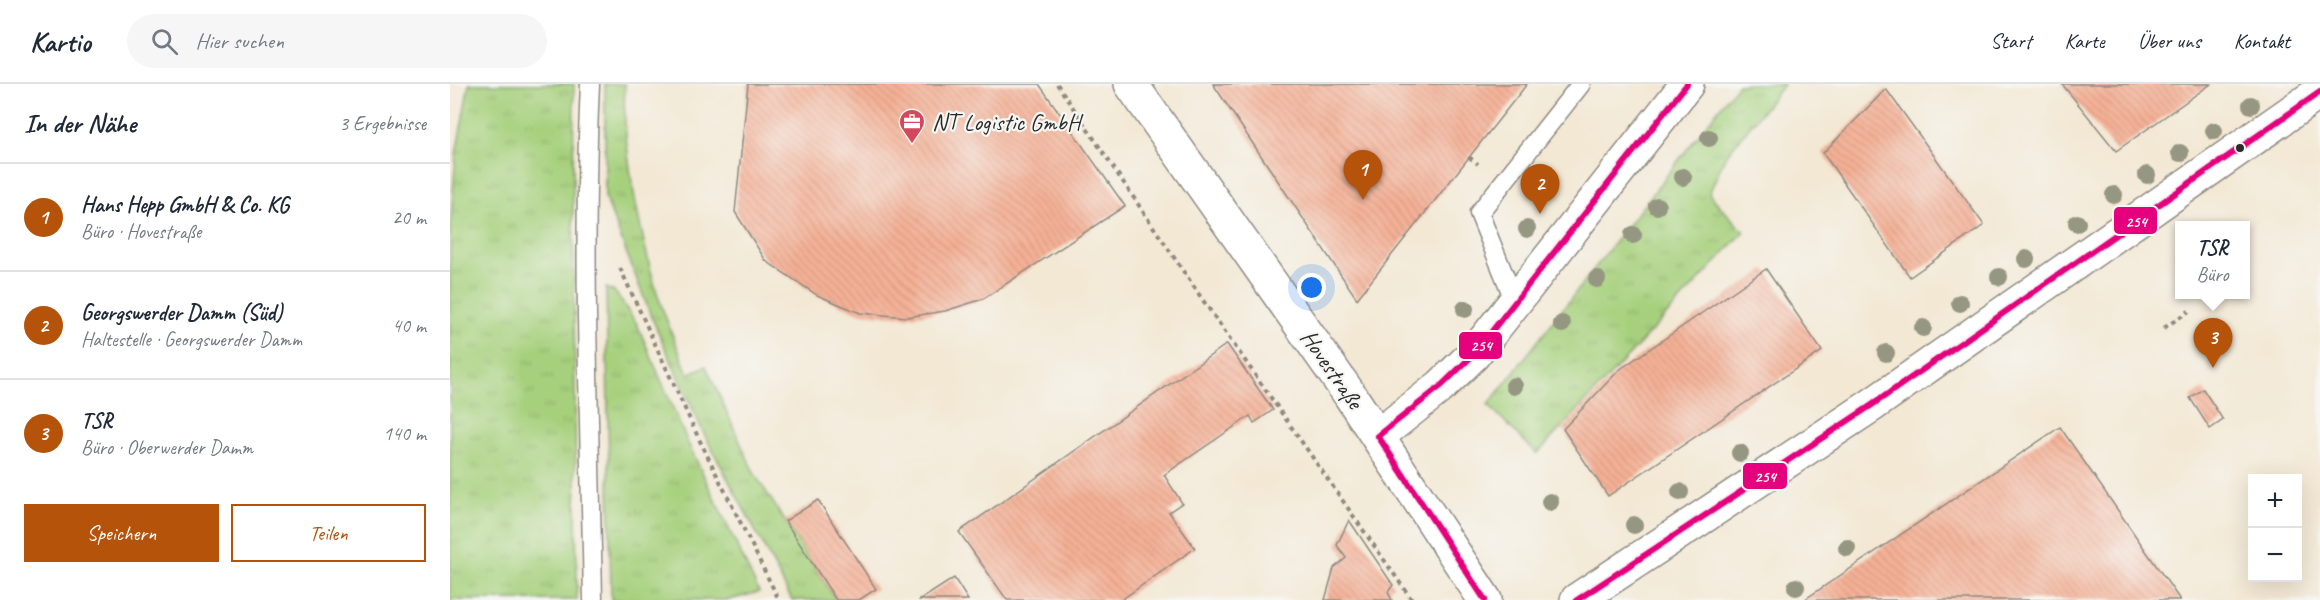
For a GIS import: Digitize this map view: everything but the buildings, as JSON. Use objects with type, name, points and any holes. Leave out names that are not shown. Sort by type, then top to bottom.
[{"type":"street","name":"Hovestraße","points":[[1131,84],[1378,436],[1485,600]]},
{"type":"street","points":[[1378,436],[1441,386],[1473,355],[1687,84]]},
{"type":"street","points":[[1577,600],[1872,405],[2320,92]]},
{"type":"lane","points":[[590,84],[587,152],[593,600]]},
{"type":"lane","points":[[1515,302],[1479,213],[1581,84]]},
{"type":"path","points":[[1057,84],[1200,296],[1412,600]]},
{"type":"path","points":[[620,266],[698,437],[778,600]]},
{"type":"path","points":[[2164,328],[2189,312]]},
{"type":"green space","points":[[469,84],[574,84],[577,600],[450,600],[450,231],[456,154]]},
{"type":"green space","points":[[605,84],[625,84],[624,107],[628,156],[642,232],[660,303],[688,374],[706,366],[754,473],[836,600],[792,600],[703,432],[651,316],[605,197]]},
{"type":"green space","points":[[1738,84],[1784,84],[1725,157],[1709,194],[1744,232],[1537,454],[1488,405]]},
{"type":"green space","points":[[606,288],[615,292],[637,324],[688,443],[759,592],[729,600],[611,600]]},
{"type":"transit line","name":"254","points":[[1485,600],[1378,436],[1441,386],[1473,355],[1687,84]]},
{"type":"transit line","name":"254","points":[[1577,600],[1872,405],[2320,92]]},
{"type":"place","name":"NT Logistic GmbH","points":[[912,145]]},
{"type":"place","name":"Hans Hepp GmbH & Co. KG","points":[[1363,200]]},
{"type":"place","name":"Georgswerder Damm (Süd)","points":[[1540,214]]},
{"type":"place","name":"TSR","points":[[2213,368]]}]
